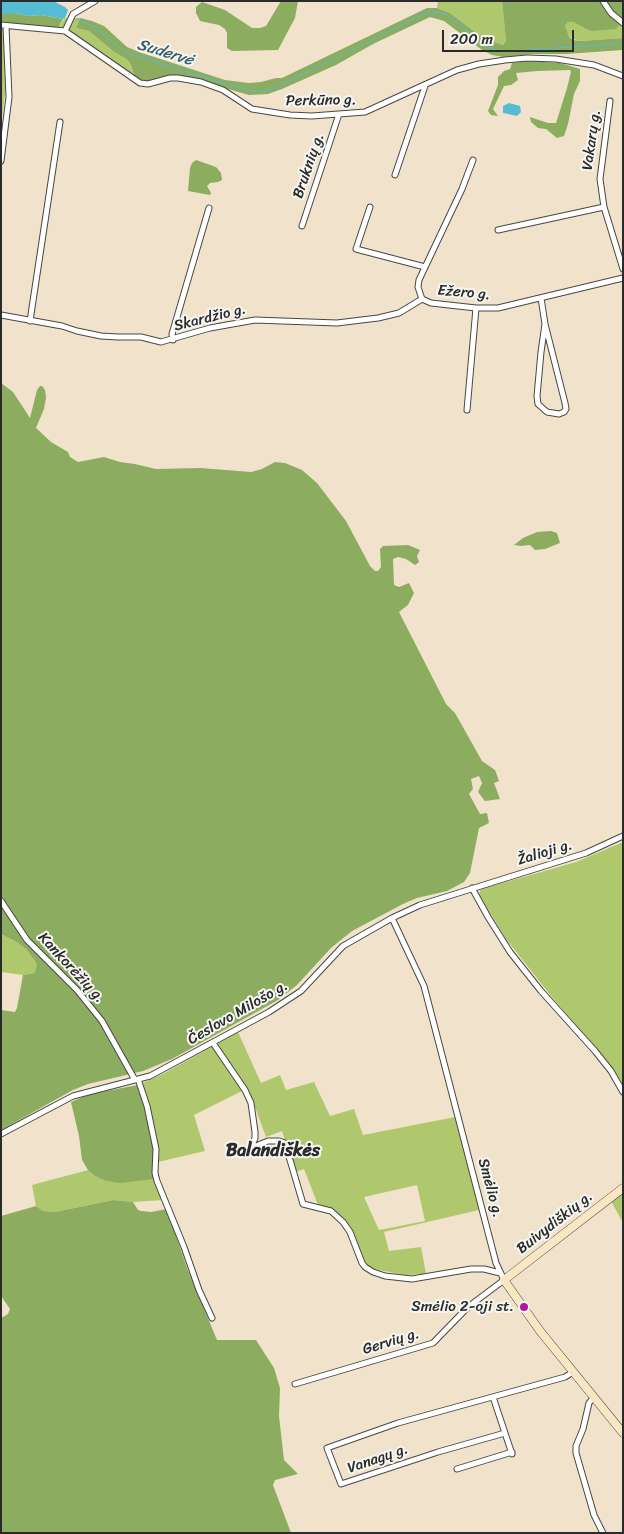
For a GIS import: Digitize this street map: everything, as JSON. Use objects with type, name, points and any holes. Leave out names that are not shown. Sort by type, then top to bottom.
[{"type":"main road","name":"Buivydiškių g.","points":[[502,1276],[531,1258],[623,1188]]},
{"type":"main road","name":"Smėlio g.","points":[[502,1276],[540,1331],[623,1434]]},
{"type":"street","points":[[65,32],[73,14],[95,1]]},
{"type":"street","points":[[603,1],[611,13],[623,22]]},
{"type":"street","points":[[1,161],[9,97],[4,25]]},
{"type":"street","name":"Perkūno g.","points":[[4,25],[65,32],[140,83],[148,84],[170,78],[200,82],[223,90],[257,111],[305,116],[371,110],[451,72],[468,66],[527,58],[556,59],[594,65],[623,76]]},
{"type":"street","points":[[395,176],[425,86]]},
{"type":"street","name":"Vakarų g.","points":[[610,101],[600,171],[600,186],[604,207],[623,269]]},
{"type":"street","name":"Bruknių g.","points":[[302,226],[339,114]]},
{"type":"street","points":[[30,320],[60,122]]},
{"type":"street","name":"Ežero g.","points":[[474,160],[418,284],[422,299],[431,303],[476,308],[498,308],[623,278]]},
{"type":"street","points":[[370,207],[356,249],[425,267]]},
{"type":"street","points":[[498,230],[604,207]]},
{"type":"street","points":[[173,340],[172,334],[209,208]]},
{"type":"street","points":[[541,298],[545,324],[566,409],[559,414],[547,412],[538,404],[537,396],[545,324]]},
{"type":"street","name":"Skardžio g.","points":[[1,315],[112,337],[141,336],[161,342],[195,332],[255,320],[336,323],[378,318],[399,313],[422,299]]},
{"type":"street","points":[[467,410],[476,308]]},
{"type":"street","name":"Žalioji g.","points":[[472,888],[569,859],[623,836]]},
{"type":"street","points":[[472,888],[510,952],[541,991],[595,1051],[611,1071],[623,1092]]},
{"type":"street","name":"Česlovo Milošo g.","points":[[1,1134],[74,1096],[150,1076],[172,1066],[287,1001],[301,991],[343,946],[392,918],[472,888]]},
{"type":"street","name":"Kankorėžių g.","points":[[1,901],[27,940],[77,990],[102,1021],[136,1080]]},
{"type":"street","name":"Smėlio g.","points":[[392,918],[424,986],[473,1178],[502,1276]]},
{"type":"street","points":[[213,1043],[245,1090],[251,1103],[255,1138],[251,1148],[268,1141],[285,1143],[303,1204],[330,1211],[343,1222],[350,1232],[362,1263],[366,1267],[373,1272],[385,1276],[412,1279],[470,1269],[484,1269],[502,1276]]},
{"type":"street","points":[[136,1080],[148,1106],[156,1149],[155,1173],[157,1181],[199,1290],[212,1318]]},
{"type":"street","name":"Gervių g.","points":[[295,1384],[433,1343],[502,1276]]},
{"type":"street","name":"Vanagų g.","points":[[505,1433],[438,1452],[341,1484],[327,1448],[398,1423],[564,1377],[573,1372]]},
{"type":"street","points":[[457,1469],[512,1454],[493,1397]]},
{"type":"street","points":[[594,1397],[589,1403],[583,1429],[576,1446],[576,1453],[594,1515],[603,1533]]},
{"type":"green space","points":[[281,1],[298,1],[295,18],[278,50],[232,51],[227,48],[227,33],[225,29],[219,25],[200,21],[196,13],[196,7],[202,2],[225,10],[252,28],[260,28],[266,26]]},
{"type":"green space","points":[[438,1],[502,1],[506,41],[503,45],[483,38],[450,13],[437,8]]},
{"type":"green space","points":[[502,1],[623,1],[623,21],[616,29],[590,31],[573,22],[568,22],[565,26],[569,37],[573,40],[623,38],[623,50],[504,57],[492,55],[482,50],[444,21],[430,17],[373,44],[336,65],[282,89],[268,94],[249,95],[182,76],[161,77],[147,82],[140,80],[135,77],[130,63],[126,59],[114,52],[89,31],[76,28],[80,18],[92,21],[104,26],[127,47],[142,53],[225,80],[249,83],[282,78],[427,8],[437,8],[450,13],[483,38],[503,45],[506,41]]},
{"type":"green space","points":[[1,13],[28,16],[41,15],[63,19],[58,28],[1,22]]},
{"type":"green space","points":[[65,18],[80,18],[76,28],[89,31],[114,52],[126,59],[130,63],[135,77],[58,28]]},
{"type":"green space","points":[[623,21],[623,38],[579,41],[569,37],[565,26],[568,22],[573,22],[590,31]]},
{"type":"green space","points":[[1,22],[4,22],[5,93],[1,126]]},
{"type":"green space","points":[[527,61],[560,63],[580,69],[580,81],[574,94],[564,136],[557,138],[546,129],[538,128],[531,122],[530,117],[548,123],[556,123],[567,88],[570,70],[516,73],[518,80],[511,85],[504,86],[493,109],[498,116],[491,115],[488,111],[498,85],[498,77],[504,71],[510,69],[512,63]]},
{"type":"green space","points":[[196,160],[216,167],[221,173],[222,180],[210,183],[207,186],[211,193],[210,195],[188,191],[190,168]]},
{"type":"green space","points":[[1,383],[13,392],[30,418],[37,390],[42,386],[45,390],[46,398],[44,409],[36,428],[78,462],[104,457],[156,469],[201,468],[251,472],[275,462],[285,463],[302,470],[317,483],[346,521],[370,566],[375,571],[378,571],[381,567],[380,549],[383,546],[408,545],[420,550],[417,556],[419,562],[415,565],[406,559],[398,557],[393,559],[394,585],[399,587],[409,583],[414,593],[408,605],[399,612],[446,704],[455,713],[482,761],[495,770],[499,781],[494,783],[500,799],[485,801],[478,792],[482,783],[479,776],[471,779],[473,789],[469,794],[480,814],[487,813],[489,823],[479,828],[470,873],[464,882],[447,891],[417,898],[403,904],[352,931],[331,948],[297,985],[278,1000],[172,1059],[143,1071],[88,1084],[73,1090],[1,1130],[1,1010],[15,1012],[23,975],[35,973],[37,964],[26,949],[1,934]]},
{"type":"green space","points":[[551,531],[557,533],[560,543],[545,549],[535,550],[530,545],[514,545],[523,538],[537,532]]},
{"type":"green space","points":[[623,842],[623,1084],[609,1063],[551,996],[506,939],[479,895],[480,890],[485,888],[576,862]]},
{"type":"green space","points":[[1,934],[26,949],[37,964],[36,973],[23,975],[1,972]]},
{"type":"green space","points":[[238,1032],[261,1083],[280,1075],[286,1090],[314,1082],[330,1116],[354,1109],[363,1135],[455,1117],[479,1210],[384,1232],[389,1251],[421,1247],[426,1274],[406,1275],[373,1269],[364,1261],[355,1237],[328,1208],[318,1205],[304,1169],[295,1172],[282,1131],[266,1137],[248,1088],[194,1115],[205,1151],[154,1163],[138,1085],[163,1074]],"holes":[[[417,1185],[425,1221],[379,1230],[364,1197]]]},
{"type":"green space","points":[[138,1085],[149,1117],[155,1148],[155,1179],[120,1183],[106,1181],[88,1170],[82,1160],[79,1136],[71,1102],[90,1094]]},
{"type":"green space","points":[[88,1170],[95,1176],[111,1182],[155,1179],[164,1200],[133,1202],[113,1200],[55,1212],[43,1211],[36,1206],[32,1185]]},
{"type":"green space","points":[[623,1192],[623,1223],[611,1201]]},
{"type":"green space","points":[[113,1200],[133,1202],[138,1210],[141,1211],[151,1212],[167,1209],[187,1268],[217,1340],[256,1340],[274,1368],[280,1388],[279,1416],[284,1460],[298,1474],[275,1480],[273,1485],[291,1533],[1,1533],[1,1318],[8,1314],[10,1309],[1,1296],[1,1216],[36,1206],[43,1211],[55,1212]]},
{"type":"water","points":[[1,1],[53,1],[68,10],[63,19],[41,15],[3,14],[1,13]]},
{"type":"water","points":[[509,103],[520,106],[521,112],[517,116],[503,113],[503,106]]},
{"type":"waterway","name":"Sudervė","points":[[349,52],[421,15],[431,12],[440,12],[447,15],[485,45],[504,52],[623,43]]},
{"type":"waterway","name":"Sudervė","points":[[77,19],[95,27],[126,53],[226,84]]},
{"type":"waterway","name":"Sudervė","points":[[230,85],[255,91],[267,91],[345,54]]},
{"type":"place","name":"Smėlio 2-oji st.","points":[[524,1307]]},
{"type":"district","name":"Balandiškės","points":[[273,1151]]}]
